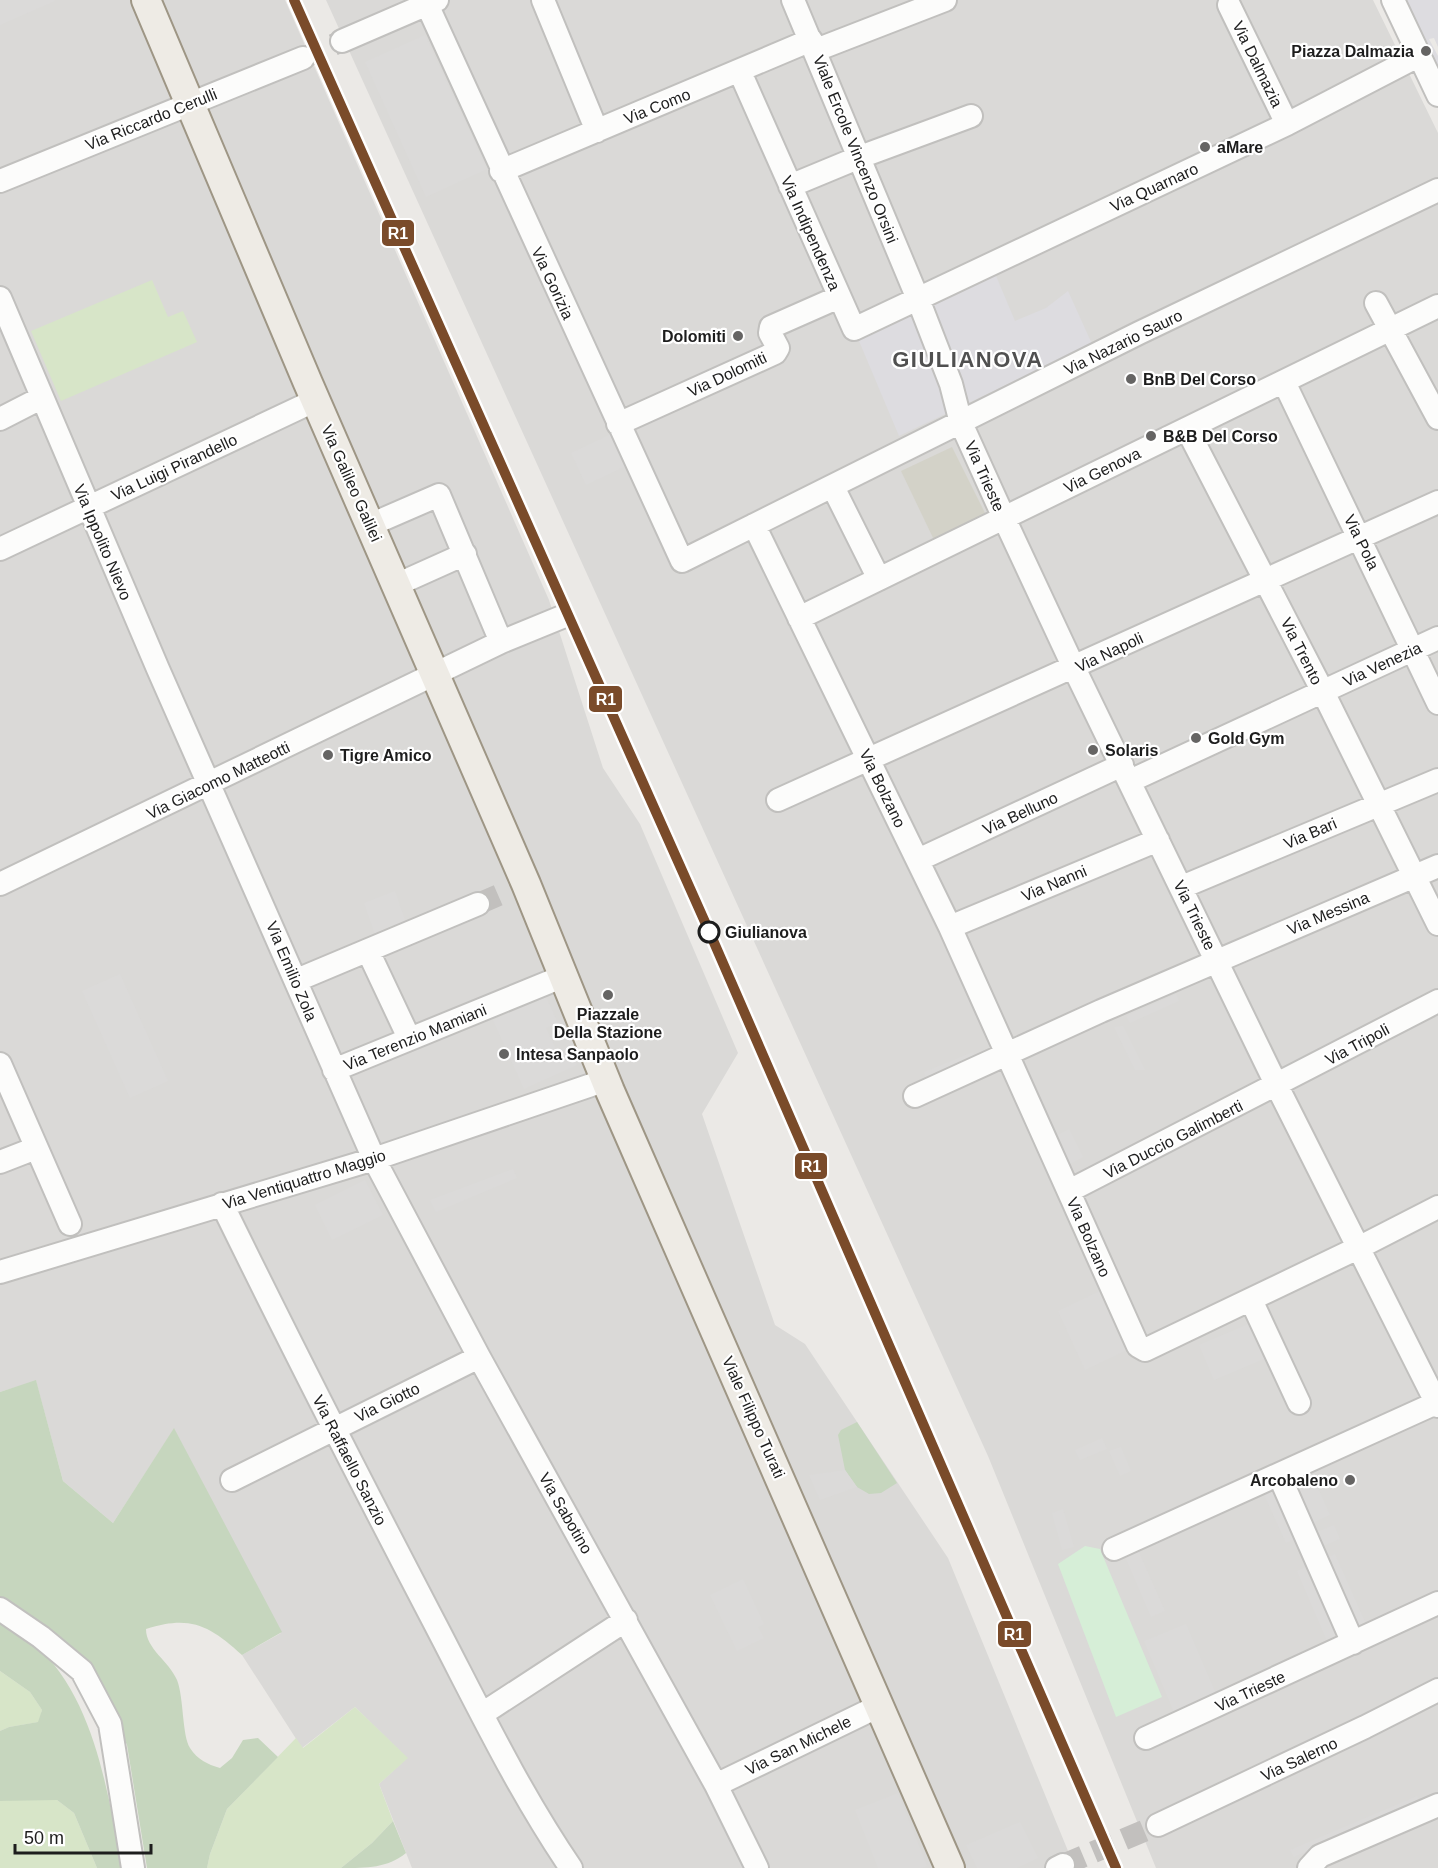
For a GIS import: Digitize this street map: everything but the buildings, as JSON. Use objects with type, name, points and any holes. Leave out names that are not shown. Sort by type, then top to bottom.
[{"type":"main road","name":"Via Galileo Galilei","points":[[146,0],[435,676],[517,888],[562,971]]},
{"type":"main road","name":"Viale Filippo Turati","points":[[562,971],[606,1080],[881,1705],[950,1868]]},
{"type":"street","points":[[543,0],[597,131]]},
{"type":"street","name":"Viale Ercole Vincenzo Orsini","points":[[793,0],[814,45],[918,299],[959,415]]},
{"type":"street","name":"Via Como","points":[[501,171],[740,72],[945,0]]},
{"type":"street","points":[[1393,0],[1438,95]]},
{"type":"street","points":[[342,41],[429,1]]},
{"type":"street","name":"Via Gorizia","points":[[429,1],[501,171],[682,561]]},
{"type":"street","name":"Via Dalmazia","points":[[1229,5],[1287,124]]},
{"type":"street","name":"Via Quarnaro","points":[[918,299],[1287,124],[1420,55]]},
{"type":"street","name":"Via Riccardo Cerulli","points":[[0,181],[303,58]]},
{"type":"street","name":"Via Indipendenza","points":[[740,72],[854,330],[918,299]]},
{"type":"street","points":[[790,186],[971,116]]},
{"type":"street","name":"Via Nazario Sauro","points":[[682,561],[833,487],[959,415],[1138,333],[1438,190]]},
{"type":"street","name":"Via Dolomiti","points":[[618,424],[775,353],[777,348],[770,333],[771,327],[839,297]]},
{"type":"street","points":[[1376,303],[1438,417]]},
{"type":"street","name":"Via Genova","points":[[799,618],[1438,306]]},
{"type":"street","name":"Via Ippolito Nievo","points":[[2,307],[210,784]]},
{"type":"street","name":"Via Pola","points":[[1284,382],[1438,703]]},
{"type":"street","points":[[0,418],[41,398]]},
{"type":"street","name":"Via Luigi Pirandello","points":[[0,549],[316,400]]},
{"type":"street","name":"Via Trieste","points":[[959,415],[1074,668],[1218,961],[1276,1086],[1360,1247],[1437,1405],[1114,1549]]},
{"type":"street","name":"Via Trento","points":[[1187,429],[1323,692],[1438,924]]},
{"type":"street","points":[[833,487],[879,579]]},
{"type":"street","points":[[370,525],[439,495],[501,642]]},
{"type":"street","name":"Via Napoli","points":[[778,800],[1074,668],[1438,501]]},
{"type":"street","name":"Via Bolzano","points":[[754,525],[950,927],[1138,1346],[1145,1350],[1251,1300]]},
{"type":"street","points":[[396,585],[465,554]]},
{"type":"street","points":[[435,676],[501,642],[562,617]]},
{"type":"street","name":"Via Venezia","points":[[1126,773],[1323,692],[1438,638]]},
{"type":"street","name":"Via Giacomo Matteotti","points":[[0,884],[435,676]]},
{"type":"street","name":"Via Belluno","points":[[918,861],[1126,773]]},
{"type":"street","name":"Via Bari","points":[[1182,887],[1438,780]]},
{"type":"street","name":"Via Emilio Zola","points":[[210,784],[374,1158]]},
{"type":"street","name":"Via Nanni","points":[[950,927],[1158,840]]},
{"type":"street","name":"Via Messina","points":[[1218,961],[1438,866]]},
{"type":"street","points":[[297,980],[478,904]]},
{"type":"street","points":[[368,951],[409,1038]]},
{"type":"street","points":[[915,1096],[1218,961]]},
{"type":"street","name":"Via Terenzio Mamiani","points":[[334,1070],[496,1003],[562,971]]},
{"type":"street","name":"Via Tripoli","points":[[1276,1086],[1438,1001]]},
{"type":"street","points":[[0,1064],[70,1224]]},
{"type":"street","name":"Via Ventiquattro Maggio","points":[[0,1272],[374,1158],[606,1080]]},
{"type":"street","name":"Via Duccio Galimberti","points":[[1069,1191],[1276,1086]]},
{"type":"street","points":[[0,1162],[36,1148]]},
{"type":"street","name":"Via Sabotino","points":[[374,1158],[479,1357],[716,1785],[757,1868]]},
{"type":"street","name":"Via Raffaello Sanzio","points":[[222,1204],[333,1428],[482,1714],[548,1834],[571,1868]]},
{"type":"street","points":[[1299,1403],[1251,1300],[1438,1207]]},
{"type":"street","name":"Via Giotto","points":[[232,1480],[479,1357]]},
{"type":"street","points":[[1279,1475],[1353,1643]]},
{"type":"street","name":"Via Trieste","points":[[1146,1738],[1438,1603]]},
{"type":"street","points":[[0,1609],[41,1636],[82,1671],[110,1724],[133,1868]]},
{"type":"street","points":[[482,1714],[626,1620]]},
{"type":"street","name":"Via Salerno","points":[[1158,1825],[1438,1690]]},
{"type":"street","name":"Via San Michele","points":[[716,1785],[881,1705]]},
{"type":"street","points":[[1309,1868],[1320,1856],[1438,1805]]},
{"type":"shaded area","points":[[0,0],[285,0],[549,600],[603,768],[640,824],[738,1053],[702,1114],[775,1325],[805,1344],[948,1558],[1075,1868],[412,1868],[379,1784],[407,1758],[355,1707],[302,1748],[242,1655],[281,1633],[174,1429],[113,1523],[63,1481],[36,1381],[0,1392]]},
{"type":"shaded area","points":[[0,0],[54,0],[55,1],[0,25]]},
{"type":"shaded area","points":[[326,0],[1373,0],[1438,133],[1438,1868],[1156,1868],[988,1456]]},
{"type":"shaded area","name":"Piazza Dalmazia","points":[[1393,0],[1438,0],[1438,47],[1434,38],[1429,39],[1438,56],[1438,94]]},
{"type":"shaded area","points":[[425,35],[487,169],[426,197],[365,62]]},
{"type":"shaded area","points":[[991,264],[1015,321],[1046,308],[1068,291],[1092,344],[899,436],[854,329]]},
{"type":"shaded area","points":[[611,434],[626,466],[586,485],[571,453]]},
{"type":"shaded area","points":[[952,447],[988,519],[936,544],[901,471]]},
{"type":"shaded area","points":[[395,891],[407,926],[376,937],[364,903]]},
{"type":"shaded area","points":[[120,974],[168,1081],[130,1098],[82,991]]},
{"type":"shaded area","points":[[1176,994],[1179,1001],[1130,1023],[1126,1016]]},
{"type":"shaded area","points":[[546,997],[558,1023],[546,1028],[557,1051],[569,1046],[577,1065],[524,1089],[493,1020]]},
{"type":"shaded area","points":[[1123,1026],[1145,1070],[1135,1070],[1114,1027]]},
{"type":"shaded area","points":[[973,1052],[977,1062],[928,1082],[924,1072]]},
{"type":"shaded area","points":[[1069,1129],[1083,1157],[1070,1164],[1056,1136]]},
{"type":"shaded area","points":[[513,1169],[517,1178],[436,1212],[430,1200]]},
{"type":"shaded area","points":[[365,1180],[383,1215],[332,1240],[315,1205]]},
{"type":"shaded area","points":[[1102,1290],[1129,1349],[1085,1370],[1058,1311]]},
{"type":"shaded area","points":[[1251,1323],[1266,1358],[1214,1380],[1199,1345]]},
{"type":"shaded area","points":[[1102,1438],[1107,1449],[1080,1460],[1075,1450]]},
{"type":"shaded area","points":[[1121,1447],[1131,1471],[1120,1476],[1109,1451]]},
{"type":"shaded area","points":[[1309,1468],[1330,1515],[1314,1522],[1317,1532],[1334,1525],[1340,1539],[1307,1553],[1300,1537],[1286,1543],[1262,1490]]},
{"type":"shaded area","points":[[845,1470],[857,1487],[820,1500],[809,1475]]},
{"type":"shaded area","points":[[1063,1509],[1074,1547],[1062,1550],[1052,1513]]},
{"type":"shaded area","points":[[1137,1548],[1165,1611],[1151,1617],[1124,1554]]},
{"type":"shaded area","points":[[1335,1554],[1366,1624],[1327,1641],[1297,1571]]},
{"type":"shaded area","points":[[743,1579],[764,1624],[758,1627],[764,1638],[737,1651],[710,1595]]},
{"type":"shaded area","points":[[1186,1624],[1216,1694],[1174,1712],[1144,1641]]},
{"type":"shaded area","points":[[898,1793],[927,1866],[878,1868],[855,1810]]},
{"type":"shaded area","points":[[1417,1796],[1419,1801],[1294,1857],[1290,1850]]},
{"type":"shaded area","points":[[1020,1822],[1038,1858],[1017,1868],[977,1868],[966,1845]]},
{"type":"green space","points":[[152,280],[168,317],[183,311],[197,342],[61,401],[31,331]]},
{"type":"green space","points":[[36,1380],[63,1481],[113,1523],[174,1428],[282,1632],[242,1655],[219,1636],[198,1625],[175,1623],[146,1629],[150,1643],[177,1680],[187,1742],[196,1756],[220,1768],[232,1758],[243,1740],[258,1738],[278,1757],[227,1809],[207,1868],[147,1868],[127,1745],[101,1687],[0,1605],[0,1392]]},
{"type":"green space","points":[[857,1422],[897,1483],[881,1493],[869,1494],[857,1487],[845,1470],[838,1435],[841,1430]]},
{"type":"green space","points":[[1085,1546],[1100,1549],[1162,1697],[1116,1717],[1058,1564]]},
{"type":"green space","points":[[0,1619],[34,1643],[55,1666],[72,1691],[85,1718],[104,1777],[123,1868],[97,1868],[74,1813],[57,1800],[0,1801],[0,1731],[9,1727],[38,1722],[42,1710],[30,1692],[0,1671]]},
{"type":"green space","points":[[0,1671],[30,1692],[42,1710],[39,1722],[9,1727],[0,1731]]},
{"type":"green space","points":[[355,1707],[408,1758],[379,1784],[393,1821],[372,1843],[341,1868],[207,1868],[227,1809],[296,1738],[303,1748]]},
{"type":"green space","points":[[57,1800],[74,1813],[97,1868],[0,1868],[0,1801]]},
{"type":"green space","points":[[393,1821],[406,1853],[392,1862],[376,1866],[341,1868],[372,1843]]},
{"type":"tunnel","points":[[303,58],[342,41]]},
{"type":"tunnel","points":[[478,904],[508,891]]},
{"type":"tunnel","points":[[1063,1865],[1158,1825]]},
{"type":"transit line","name":"R1","points":[[294,0],[709,931],[1116,1868]]},
{"type":"place","name":"Piazza Dalmazia","points":[[1426,51]]},
{"type":"place","name":"aMare","points":[[1205,147]]},
{"type":"place","name":"Dolomiti","points":[[738,336]]},
{"type":"place","name":"BnB Del Corso","points":[[1131,379]]},
{"type":"place","name":"B&B Del Corso","points":[[1151,436]]},
{"type":"place","name":"Gold Gym","points":[[1196,738]]},
{"type":"place","name":"Solaris","points":[[1093,750]]},
{"type":"place","name":"Tigre Amico","points":[[328,755]]},
{"type":"place","name":"Giulianova","points":[[709,932]]},
{"type":"place","name":"Piazzale Della Stazione","points":[[608,995]]},
{"type":"place","name":"Intesa Sanpaolo","points":[[504,1054]]},
{"type":"place","name":"Arcobaleno","points":[[1350,1480]]},
{"type":"district","name":"GIULIANOVA","points":[[968,359]]}]
